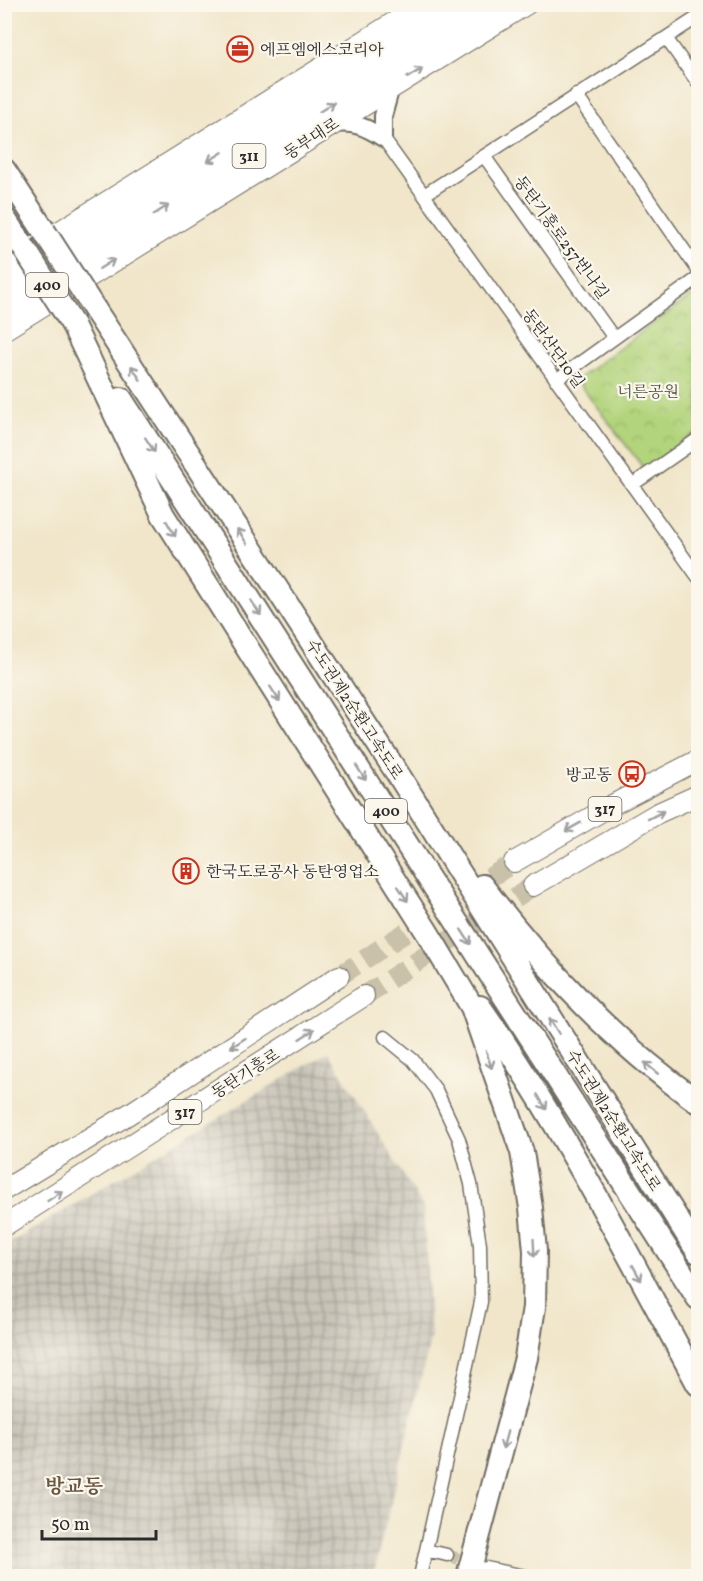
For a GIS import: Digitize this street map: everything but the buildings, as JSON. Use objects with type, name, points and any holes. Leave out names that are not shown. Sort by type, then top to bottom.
[{"type":"highway","name":"동부대로","points":[[4,286],[461,4]]},
{"type":"highway","name":"동부대로","points":[[4,308],[493,4]]},
{"type":"highway","name":"수도권제2순환고속도로","points":[[4,170],[400,779],[699,1252]]},
{"type":"highway","name":"수도권제2순환고속도로","points":[[4,218],[699,1298]]},
{"type":"highway","points":[[73,325],[169,526],[427,932],[472,1007],[522,1152],[535,1251],[534,1307],[526,1358],[477,1572]]},
{"type":"highway","points":[[400,779],[484,889],[588,1011],[653,1070],[699,1102]]},
{"type":"highway","points":[[427,932],[518,1062],[699,1384]]},
{"type":"main road","points":[[4,266],[423,4]]},
{"type":"main road","name":"동부대로","points":[[4,330],[331,124],[527,4]]},
{"type":"main road","name":"317","points":[[514,862],[614,804],[699,760]]},
{"type":"main road","name":"317","points":[[533,886],[658,813],[699,795]]},
{"type":"main road","name":"동탄기흥로","points":[[4,1190],[129,1114],[339,976]]},
{"type":"main road","name":"동탄기흥로","points":[[4,1226],[363,996]]},
{"type":"street","points":[[424,195],[699,17]]},
{"type":"street","points":[[666,38],[699,84]]},
{"type":"street","points":[[383,138],[383,116],[391,87]]},
{"type":"street","points":[[576,95],[699,270]]},
{"type":"street","points":[[331,124],[352,122],[368,128],[383,138]]},
{"type":"street","name":"동탄산단10길","points":[[383,138],[699,577]]},
{"type":"street","name":"동탄기흥로257번나길","points":[[483,156],[614,338]]},
{"type":"street","points":[[556,380],[699,278]]},
{"type":"street","points":[[632,485],[699,439]]},
{"type":"street","points":[[385,1037],[413,1060],[435,1090],[459,1139],[471,1184],[480,1245],[481,1302],[420,1576]]},
{"type":"street","points":[[426,1550],[447,1555]]},
{"type":"street","points":[[477,1572],[525,1576]]},
{"type":"shaded area","points":[[328,1052],[423,1207],[431,1337],[373,1576],[5,1576],[5,1246]]},
{"type":"green space","name":"너른공원","points":[[698,291],[698,431],[645,470],[576,380]]},
{"type":"tunnel","points":[[339,976],[514,862]]},
{"type":"tunnel","points":[[364,996],[533,886]]},
{"type":"tunnel","points":[[447,1555],[476,1565]]},
{"type":"place","name":"에프엠에스코리아","points":[[240,49]]},
{"type":"place","name":"방교동","points":[[632,774]]},
{"type":"place","name":"한국도로공사 동탄영업소","points":[[186,871]]},
{"type":"district","name":"방교동","points":[[74,1486]]}]
